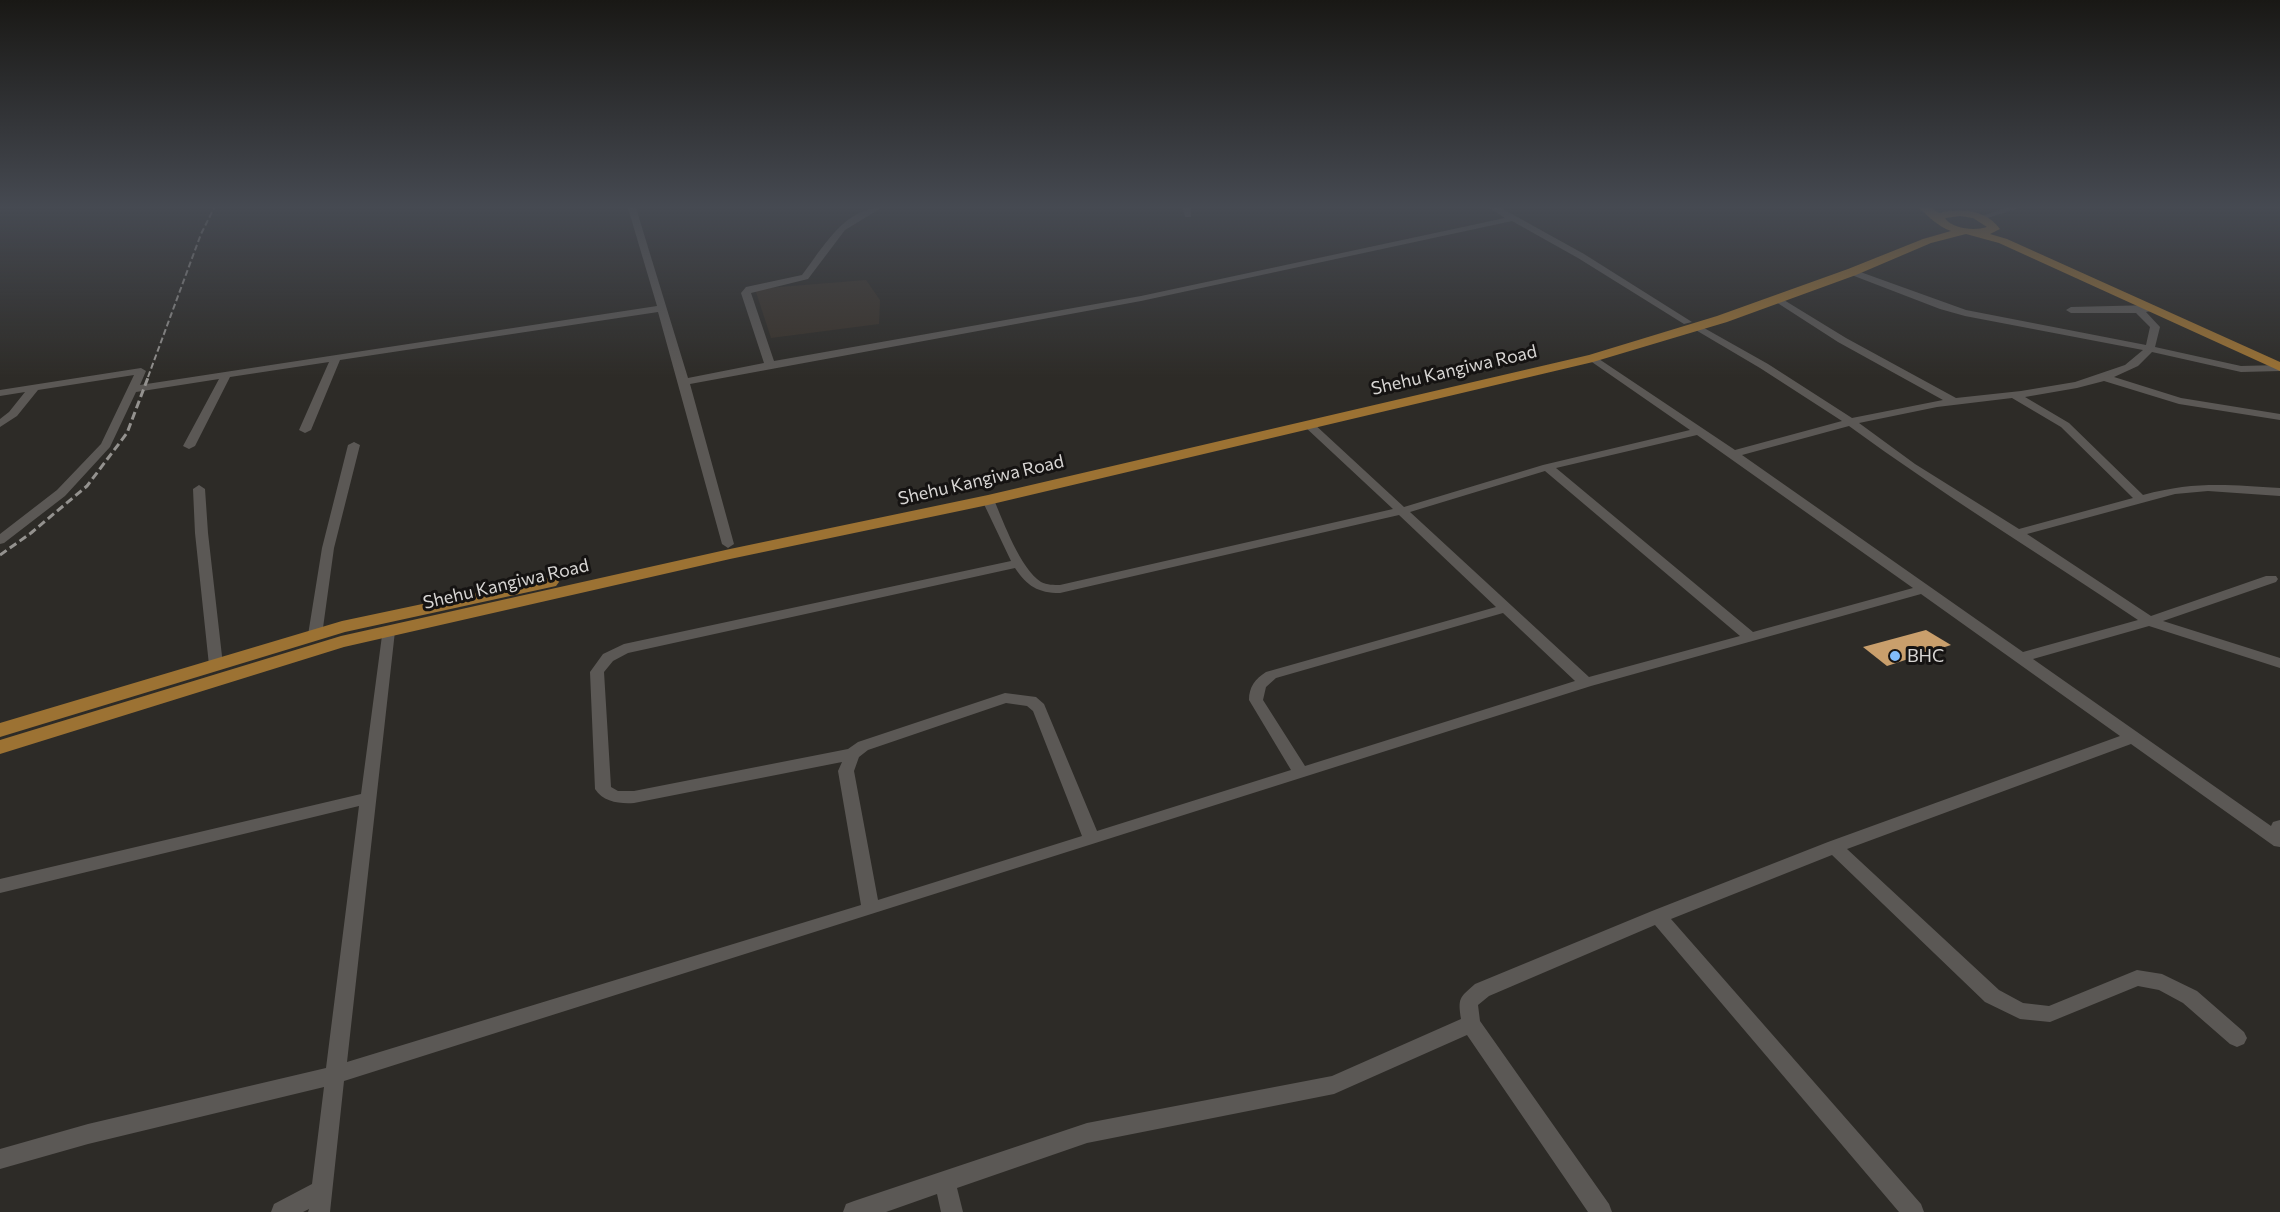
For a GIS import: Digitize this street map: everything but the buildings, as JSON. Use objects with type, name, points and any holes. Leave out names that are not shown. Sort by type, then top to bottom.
[{"type":"main road","name":"Shehu Kangiwa Road","points":[[0,730],[315,635],[388,616],[982,490],[1303,418],[1692,325],[1844,265]]},
{"type":"main road","name":"Shehu Kangiwa Road","points":[[0,747],[279,659],[388,631],[730,554],[987,500],[1593,358],[1692,325],[1779,300],[1870,265]]},
{"type":"main road","points":[[2056,265],[2280,367]]},
{"type":"main road","points":[[2074,265],[2280,358]]},
{"type":"street","points":[[650,265],[728,544]]},
{"type":"street","points":[[770,364],[746,294],[749,289],[806,277],[815,265]]},
{"type":"street","points":[[684,382],[770,364],[1206,285],[1294,265]]},
{"type":"street","points":[[1595,265],[1692,325],[1764,366],[1851,422],[1911,466],[2149,621],[2280,663]]},
{"type":"street","points":[[1852,272],[1943,307],[1965,313],[2093,336],[2250,370],[2280,367]]},
{"type":"street","points":[[1779,300],[1842,340],[1954,401]]},
{"type":"street","points":[[134,388],[663,308]]},
{"type":"street","points":[[2071,310],[2153,308]]},
{"type":"street","points":[[1733,454],[1851,422],[1954,401],[2038,391],[2103,377],[2132,365],[2150,350],[2155,327],[2139,310]]},
{"type":"street","points":[[305,430],[336,358]]},
{"type":"street","points":[[1593,358],[1733,454],[2261,827],[2280,830]]},
{"type":"street","points":[[0,393],[141,371],[106,445],[61,493],[0,540]]},
{"type":"street","points":[[189,446],[227,374]]},
{"type":"street","points":[[2103,377],[2179,401],[2280,417]]},
{"type":"street","points":[[0,424],[13,414],[35,387]]},
{"type":"street","points":[[2012,394],[2065,425],[2141,499]]},
{"type":"street","points":[[1308,424],[1586,683]]},
{"type":"street","points":[[987,500],[1019,563],[1032,582],[1039,586],[1059,589],[1402,511],[1547,467],[1699,431]]},
{"type":"street","points":[[315,635],[328,549],[354,445]]},
{"type":"street","points":[[1547,467],[1749,636]]},
{"type":"street","points":[[2017,533],[2174,490],[2208,487],[2280,492]]},
{"type":"street","points":[[199,489],[200,529],[210,596],[216,665]]},
{"type":"street","points":[[1019,563],[624,649],[612,654],[602,662],[597,672],[603,789],[610,795],[620,798],[634,797],[853,754],[863,746],[1005,698],[1031,701],[1039,708],[1092,839]]},
{"type":"street","points":[[2019,658],[2149,621],[2271,579]]},
{"type":"street","points":[[0,1159],[88,1134],[336,1075],[1586,683],[1923,589]]},
{"type":"street","points":[[1301,773],[1256,700],[1256,689],[1263,680],[1271,675],[1506,608]]},
{"type":"street","points":[[319,1212],[388,631]]},
{"type":"street","points":[[1601,1212],[1470,1024],[1468,1002],[1482,990],[1658,916],[1834,847],[2133,737]]},
{"type":"street","points":[[853,754],[846,771],[871,909]]},
{"type":"street","points":[[0,886],[368,798]]},
{"type":"street","points":[[1834,847],[1992,996],[2020,1011],[2050,1014],[2137,978],[2162,982],[2190,998],[2237,1038]]},
{"type":"street","points":[[1658,916],[1913,1212]]},
{"type":"street","points":[[854,1212],[1087,1133],[1334,1085],[1470,1024]]},
{"type":"street","points":[[944,1180],[952,1212]]},
{"type":"street","points":[[282,1212],[322,1190]]},
{"type":"shaded area","points":[[866,280],[880,300],[879,324],[771,338],[755,289]]},
{"type":"railway","points":[[148,377],[190,265]]},
{"type":"railway","points":[[0,555],[31,533],[87,486],[127,433],[149,375]]},
{"type":"place","name":"BHC","points":[[1895,656]]}]
